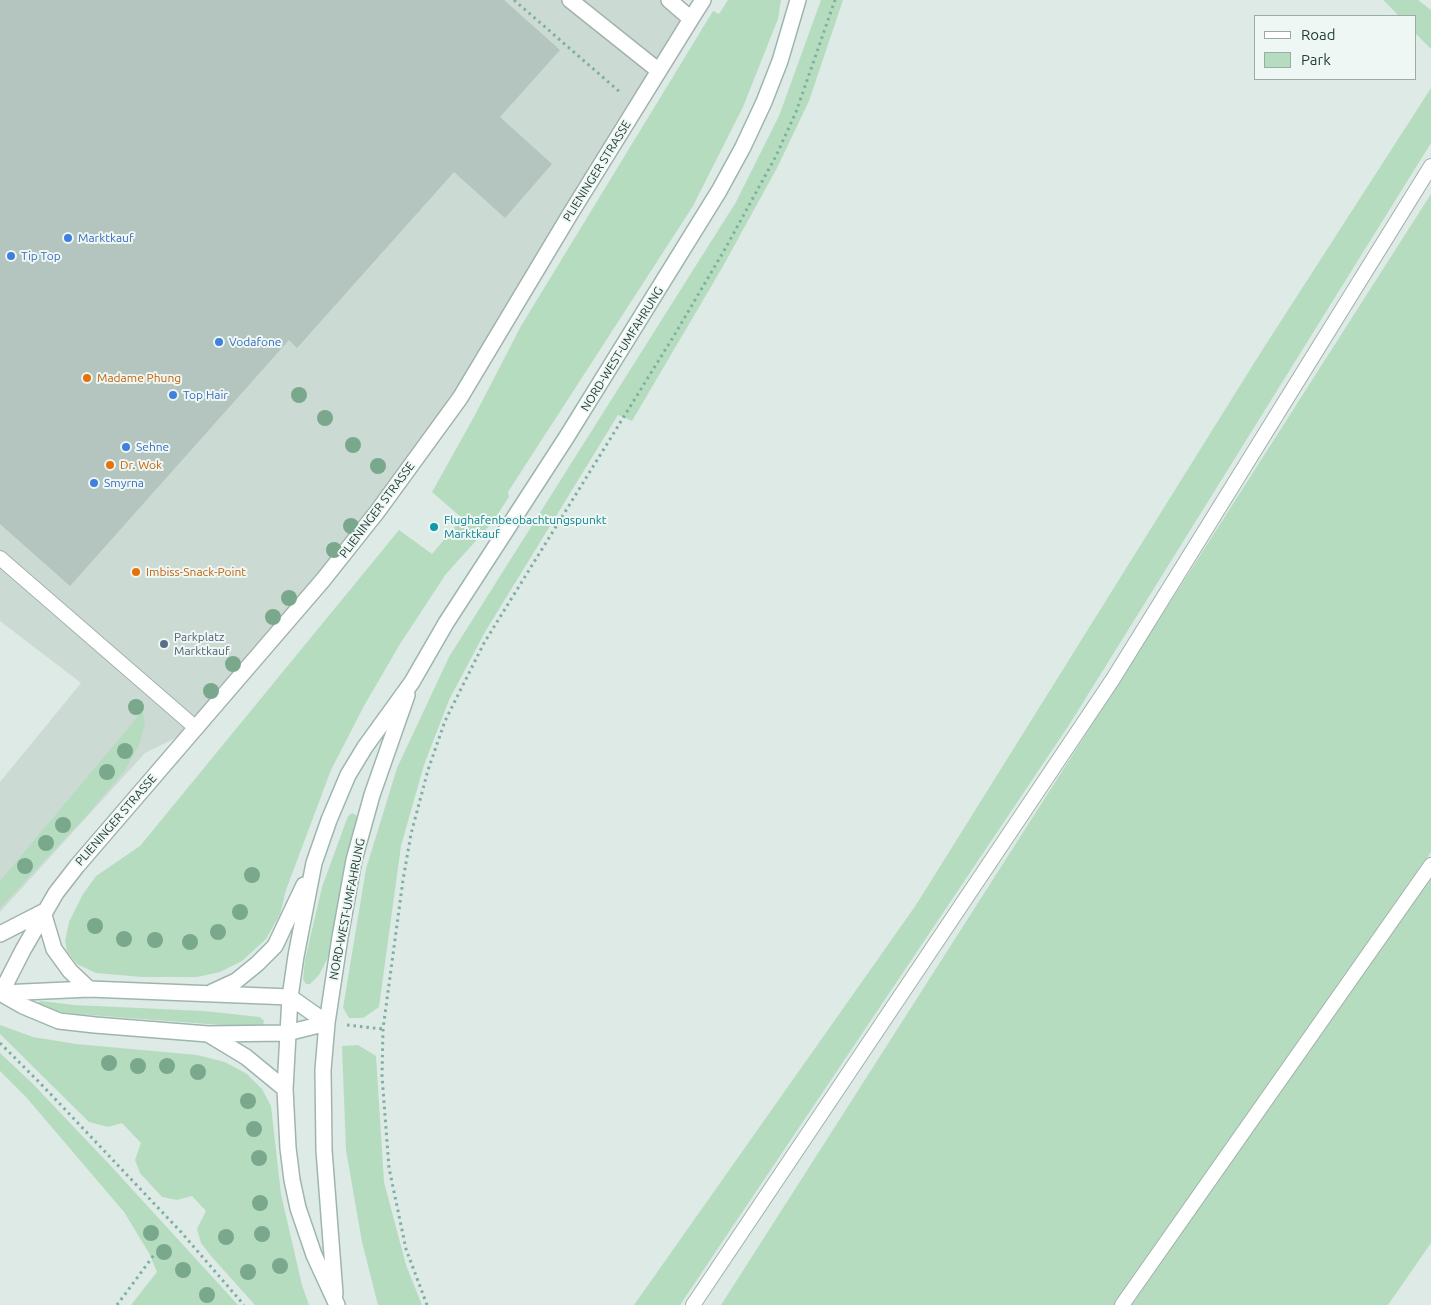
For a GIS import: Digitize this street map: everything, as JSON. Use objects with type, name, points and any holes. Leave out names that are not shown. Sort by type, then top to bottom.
[{"type":"main road","points":[[570,0],[659,71]]},
{"type":"main road","points":[[669,0],[691,19]]},
{"type":"main road","name":"PLIENINGER STRASSE","points":[[0,993],[56,892],[351,545],[460,398],[636,106],[703,0]]},
{"type":"main road","name":"NORD-WEST-UMFAHRUNG","points":[[336,1304],[314,1255],[298,1208],[288,1148],[285,1088],[290,997],[296,956],[314,863],[329,820],[348,774],[385,718],[412,682],[446,623],[566,438],[719,192],[764,102],[780,61],[798,0]]},
{"type":"main road","name":"NORD-WEST-UMFAHRUNG","points":[[336,1304],[324,1150],[323,1070],[327,1023],[354,860],[372,795],[412,682]]},
{"type":"main road","points":[[208,994],[236,981],[275,946],[314,863]]},
{"type":"main road","points":[[0,934],[44,912],[54,949],[70,971],[89,989]]},
{"type":"main road","points":[[0,993],[89,989],[290,997],[327,1023]]},
{"type":"main road","points":[[0,993],[24,1006],[58,1020],[125,1028],[208,1034],[287,1033],[327,1023]]},
{"type":"main road","points":[[208,1034],[246,1057],[285,1088]]},
{"type":"lane","points":[[693,1305],[1113,679],[1431,166]]},
{"type":"lane","points":[[0,558],[196,728]]},
{"type":"lane","points":[[1122,1305],[1431,865]]},
{"type":"path","points":[[514,0],[636,106]]},
{"type":"path","points":[[428,1305],[406,1249],[389,1168],[382,1076],[383,1029],[399,908],[411,834],[428,770],[445,721],[484,643],[675,334],[754,198],[796,112],[836,0]]},
{"type":"path","points":[[327,1023],[383,1029]]},
{"type":"path","points":[[0,1043],[181,1232],[244,1305]]},
{"type":"path","points":[[117,1305],[154,1255]]},
{"type":"shaded area","points":[[0,0],[669,0],[691,19],[460,398],[196,728],[145,753],[0,912],[0,782],[81,683],[0,621]]},
{"type":"green space","points":[[728,0],[781,0],[778,19],[743,107],[693,206],[508,492],[509,497],[491,524],[446,574],[400,644],[364,706],[331,770],[286,890],[280,914],[266,939],[242,961],[220,972],[197,977],[142,977],[96,973],[77,964],[67,951],[65,941],[69,922],[83,894],[96,876],[140,846],[399,530],[432,554],[462,518],[432,492],[475,415],[521,326],[713,11],[719,14]]},
{"type":"green space","points":[[821,0],[843,0],[809,101],[777,168],[722,268],[632,421],[618,415],[485,632],[449,700],[424,765],[401,846],[379,1007],[363,1018],[349,1018],[343,1008],[366,869],[397,768],[449,657],[736,202],[779,116]]},
{"type":"green space","points":[[1383,0],[1418,0],[1431,10],[1431,49],[1416,34],[1416,15],[1398,15]]},
{"type":"green space","points":[[1431,88],[1431,143],[1069,725],[680,1305],[634,1305],[916,905],[1261,352]]},
{"type":"green space","points":[[1431,194],[1431,852],[1114,1305],[721,1305]]},
{"type":"green space","points":[[136,698],[142,708],[145,723],[140,743],[125,770],[89,813],[0,908],[0,881],[139,715],[129,706]]},
{"type":"green space","points":[[352,813],[356,815],[358,820],[348,854],[332,950],[319,975],[310,984],[306,984],[303,979],[305,960],[322,887],[348,816]]},
{"type":"green space","points":[[1431,875],[1431,1243],[1388,1305],[1130,1305]]},
{"type":"green space","points":[[41,1001],[74,1005],[204,1011],[260,1017],[264,1021],[263,1025],[259,1028],[77,1014],[42,1009],[37,1005]]},
{"type":"green space","points":[[0,1025],[33,1037],[76,1044],[197,1055],[225,1062],[247,1074],[262,1089],[271,1106],[281,1194],[302,1285],[309,1305],[255,1305],[201,1243],[197,1229],[206,1211],[192,1196],[177,1200],[162,1197],[140,1173],[135,1160],[141,1143],[122,1123],[108,1127],[89,1122],[0,1034]]},
{"type":"green space","points":[[358,1045],[376,1056],[384,1182],[406,1265],[422,1305],[378,1305],[362,1242],[346,1150],[342,1046]]},
{"type":"green space","points":[[0,1053],[32,1083],[110,1165],[238,1305],[131,1305],[157,1272],[149,1253],[124,1212],[26,1097],[0,1071]]},
{"type":"building","points":[[0,0],[504,0],[560,50],[500,117],[552,164],[505,218],[454,172],[297,348],[289,340],[70,586],[0,524]]},
{"type":"place","name":"Marktkauf","points":[[68,238]]},
{"type":"place","name":"Tip Top","points":[[11,256]]},
{"type":"place","name":"Vodafone","points":[[219,342]]},
{"type":"place","name":"Madame Phung","points":[[87,378]]},
{"type":"place","name":"Top Hair","points":[[173,395]]},
{"type":"place","name":"Sehne","points":[[126,447]]},
{"type":"place","name":"Dr. Wok","points":[[110,465]]},
{"type":"place","name":"Smyrna","points":[[94,483]]},
{"type":"place","name":"Flughafenbeobachtungspunkt Marktkauf","points":[[434,527]]},
{"type":"place","name":"Imbiss-Snack-Point","points":[[136,572]]},
{"type":"place","name":"Parkplatz Marktkauf","points":[[164,644]]}]
